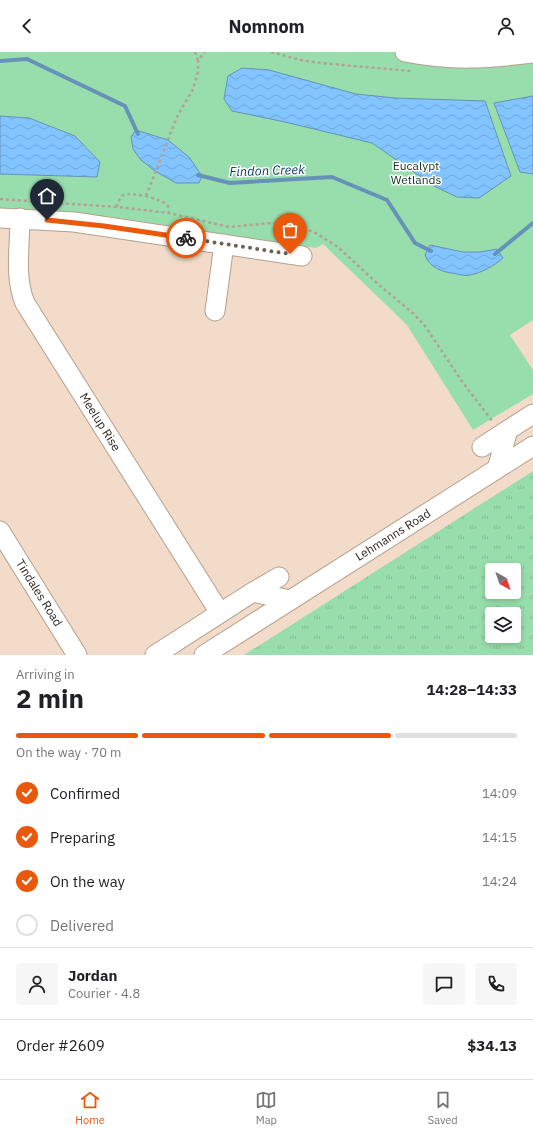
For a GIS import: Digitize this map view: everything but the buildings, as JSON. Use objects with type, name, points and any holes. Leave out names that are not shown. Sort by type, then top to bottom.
[{"type":"street","points":[[405,52],[448,58],[469,59],[533,54]]},
{"type":"street","points":[[0,218],[20,218],[82,223],[302,256]]},
{"type":"street","name":"Meelup Rise","points":[[20,218],[19,274],[21,290],[25,303],[220,614]]},
{"type":"street","points":[[215,311],[224,244]]},
{"type":"street","points":[[482,447],[533,414]]},
{"type":"street","points":[[497,469],[508,430]]},
{"type":"street","name":"Lehmanns Road","points":[[204,655],[533,446]]},
{"type":"street","name":"Tindales Road","points":[[0,531],[77,655]]},
{"type":"street","points":[[155,655],[279,577]]},
{"type":"street","points":[[253,592],[290,600]]},
{"type":"path","points":[[146,196],[177,117],[196,80],[198,60],[195,52]]},
{"type":"path","points":[[198,60],[205,52]]},
{"type":"path","points":[[117,207],[122,195],[133,194],[146,196],[166,204],[169,209],[169,214]]},
{"type":"green space","name":"Eucalypt Wetlands","points":[[0,52],[398,52],[533,56],[533,320],[510,335],[533,370],[533,394],[473,430],[407,325],[323,244],[316,248],[112,217],[0,209]]},
{"type":"green space","points":[[533,471],[533,655],[244,655]]},
{"type":"water","points":[[242,68],[269,70],[356,94],[395,98],[485,101],[511,176],[479,198],[457,197],[434,186],[372,143],[232,111],[224,99],[228,76]]},
{"type":"water","points":[[533,96],[533,174],[520,172],[494,103]]},
{"type":"water","points":[[0,116],[29,118],[75,136],[100,162],[97,177],[0,174]]},
{"type":"water","points":[[136,130],[168,140],[189,157],[202,176],[199,183],[176,183],[155,171],[141,160],[133,149],[131,137]]},
{"type":"water","points":[[430,245],[463,252],[480,252],[497,249],[503,258],[483,271],[470,275],[462,275],[442,271],[430,264],[425,255]]},
{"type":"waterway","name":"Findon Creek","points":[[0,61],[27,59],[125,106],[138,134]]},
{"type":"waterway","name":"Findon Creek","points":[[198,175],[230,183],[332,177],[387,200],[415,243],[431,251]]},
{"type":"waterway","name":"Findon Creek","points":[[495,254],[533,223]]},
{"type":"way so far","points":[[186,238],[290,254]]},
{"type":"route","points":[[47,220],[74,222],[186,238]]}]
